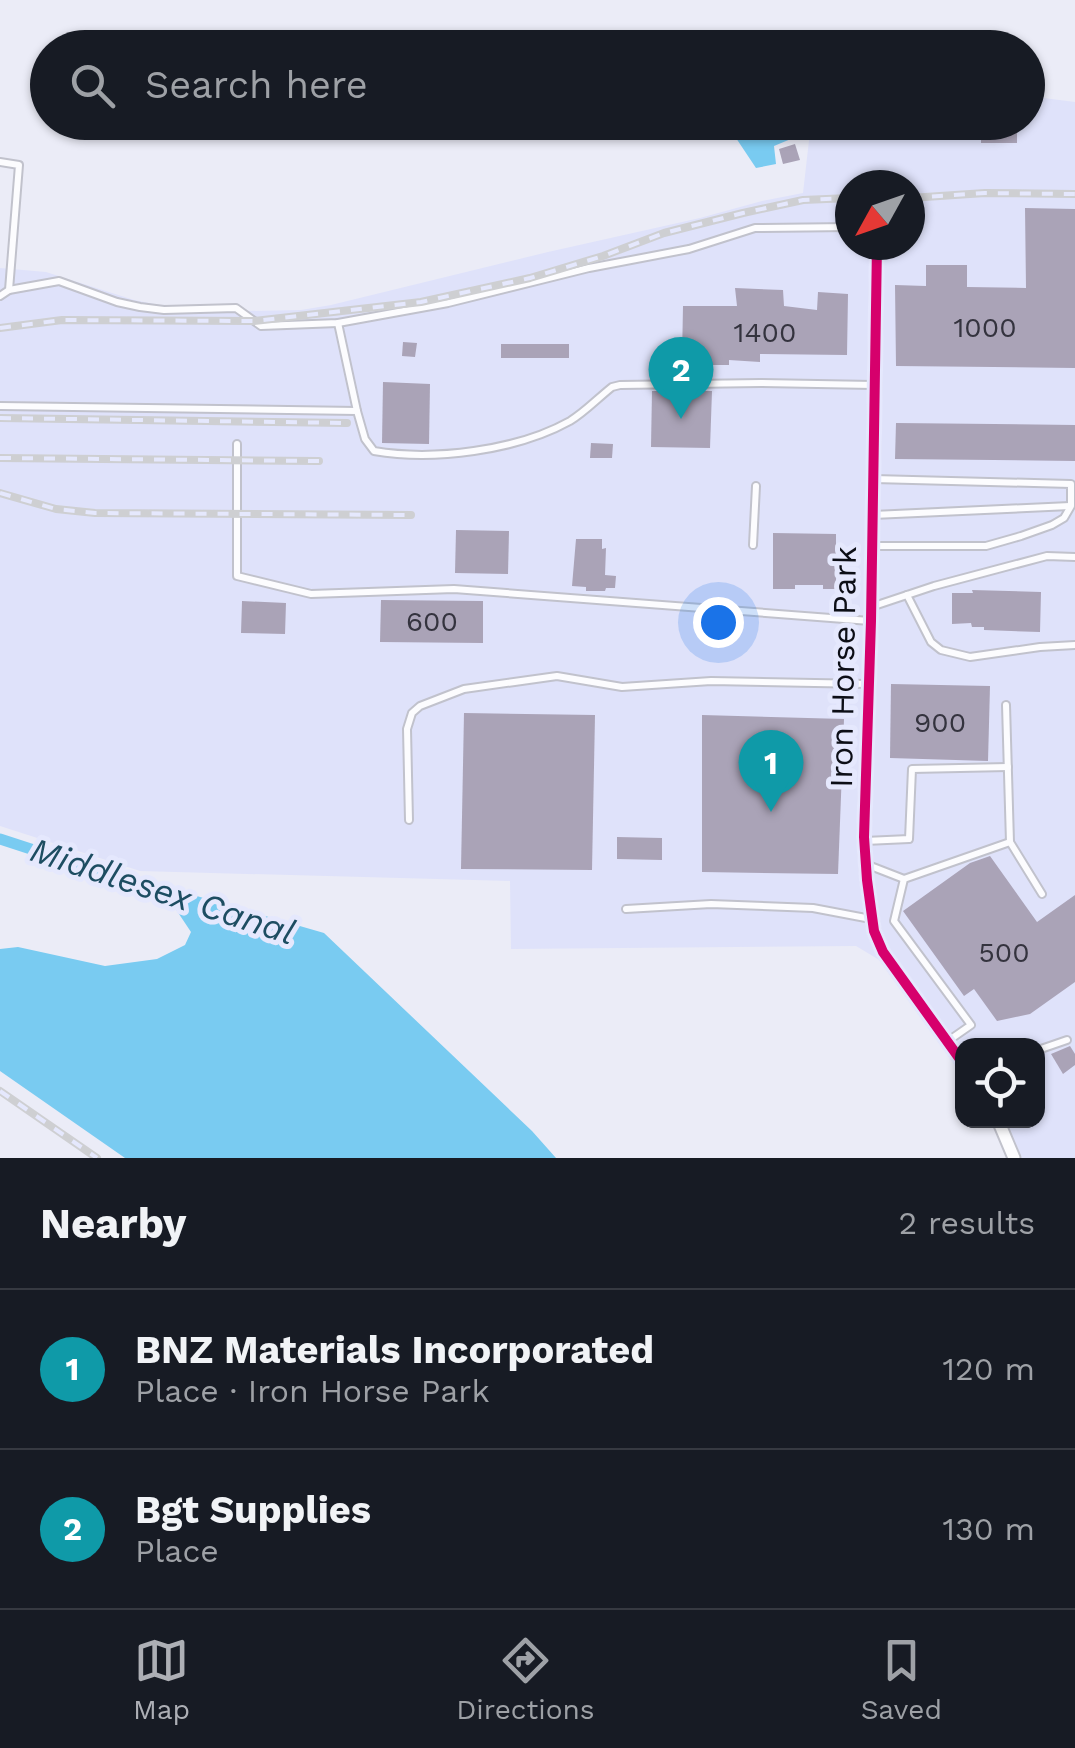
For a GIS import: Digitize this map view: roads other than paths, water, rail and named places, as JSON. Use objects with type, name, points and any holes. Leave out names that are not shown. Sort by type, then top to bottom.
[{"type":"street","name":"Iron Horse Park","points":[[877,260],[866,864],[874,931],[883,952],[955,1052]]},
{"type":"street","points":[[1004,1128],[1014,1158]]},
{"type":"lane","points":[[0,162],[19,164],[8,290]]},
{"type":"lane","points":[[0,296],[8,290],[59,281],[140,307],[236,308],[262,326],[338,323],[448,303],[589,268],[689,249],[755,228],[835,227]]},
{"type":"lane","points":[[338,323],[364,439],[374,451],[453,455],[530,437],[572,420],[620,385],[874,385]]},
{"type":"lane","points":[[0,406],[357,411]]},
{"type":"lane","points":[[236,444],[237,576],[311,594],[454,589],[871,614],[934,586],[1047,556],[1075,556]]},
{"type":"lane","points":[[871,546],[986,546],[1064,518],[1071,506],[1072,484],[872,479]]},
{"type":"lane","points":[[753,545],[756,486]]},
{"type":"lane","points":[[872,515],[1071,506]]},
{"type":"lane","points":[[907,595],[931,642],[941,650],[970,657],[1075,646]]},
{"type":"lane","points":[[408,820],[407,729],[412,714],[420,706],[464,689],[557,676],[622,687],[711,682],[869,684]]},
{"type":"lane","points":[[1006,705],[1010,842],[1042,894]]},
{"type":"lane","points":[[864,841],[909,839],[912,770],[1008,767]]},
{"type":"lane","points":[[866,864],[904,879],[1010,842]]},
{"type":"lane","points":[[904,879],[894,921],[971,1025],[948,1042]]},
{"type":"lane","points":[[626,909],[712,904],[796,907],[872,919]]},
{"type":"lane","points":[[1045,1048],[1067,1040]]},
{"type":"water","points":[[737,140],[788,140],[774,146],[776,164],[756,168]]},
{"type":"water","points":[[183,892],[324,933],[556,1158],[125,1158],[0,1071],[0,949],[18,947],[105,966],[157,959],[185,945],[191,932],[171,902],[170,894]]},
{"type":"waterway","name":"Middlesex Canal","points":[[0,839],[181,898]]},
{"type":"railway","points":[[925,197],[1075,194]]},
{"type":"railway","points":[[0,328],[62,320],[254,321],[421,302],[530,278],[664,233],[743,213],[803,200],[835,199]]},
{"type":"railway","points":[[0,418],[347,423]]},
{"type":"railway","points":[[0,458],[319,461]]},
{"type":"railway","points":[[0,493],[56,509],[95,513],[411,515]]},
{"type":"railway","points":[[0,1091],[97,1158]]},
{"type":"place","name":"Bgt Supplies","points":[[681,419]]},
{"type":"place","name":"BNZ Materials Incorporated","points":[[771,812]]}]
